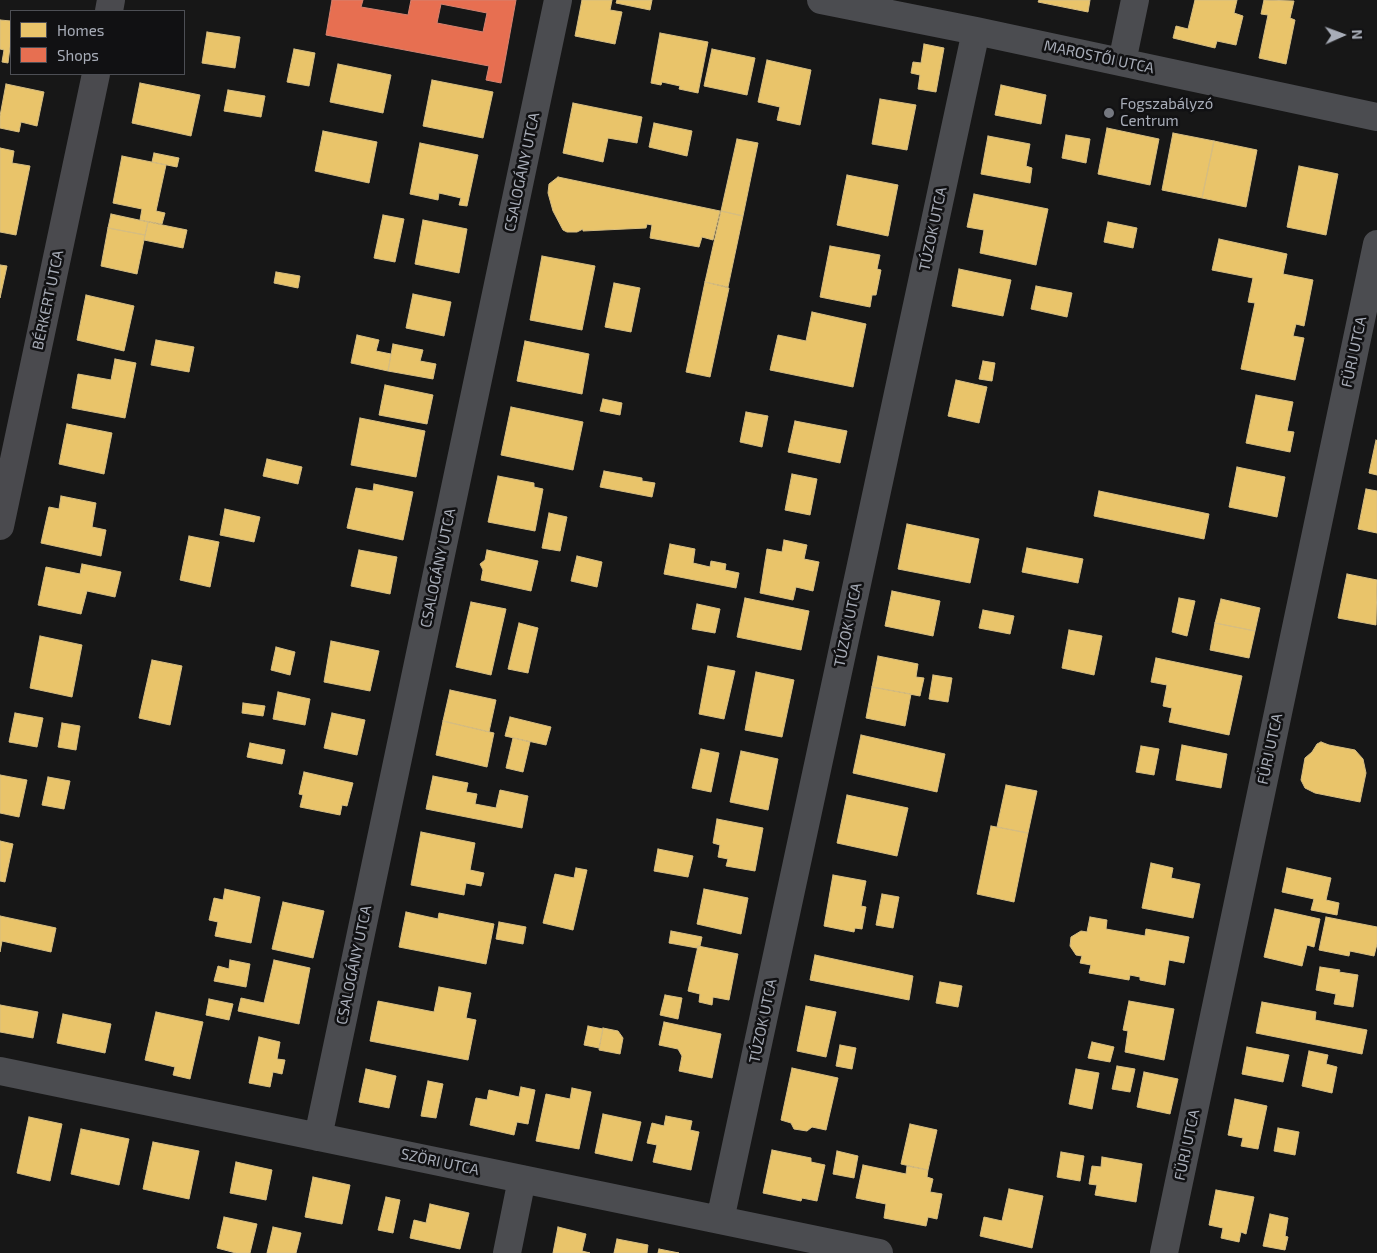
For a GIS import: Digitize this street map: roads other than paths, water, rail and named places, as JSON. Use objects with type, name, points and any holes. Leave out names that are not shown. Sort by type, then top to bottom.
[{"type":"street","name":"CSALOGÁNY UTCA","points":[[318,1137],[558,0]]},
{"type":"street","name":"MAROSTŐI UTCA","points":[[821,0],[976,31],[1377,117]]},
{"type":"street","points":[[1122,62],[1135,0]]},
{"type":"street","name":"TÚZOK UTCA","points":[[720,1220],[976,31]]},
{"type":"street","name":"BÉRKERT UTCA","points":[[0,526],[96,75]]},
{"type":"street","name":"FÜRJ UTCA","points":[[1164,1253],[1377,244]]},
{"type":"street","name":"SZÖRI UTCA","points":[[0,1071],[879,1253]]},
{"type":"street","points":[[506,1253],[522,1179]]},
{"type":"place","name":"Fogszabályzó Centrum","points":[[1109,113]]}]
